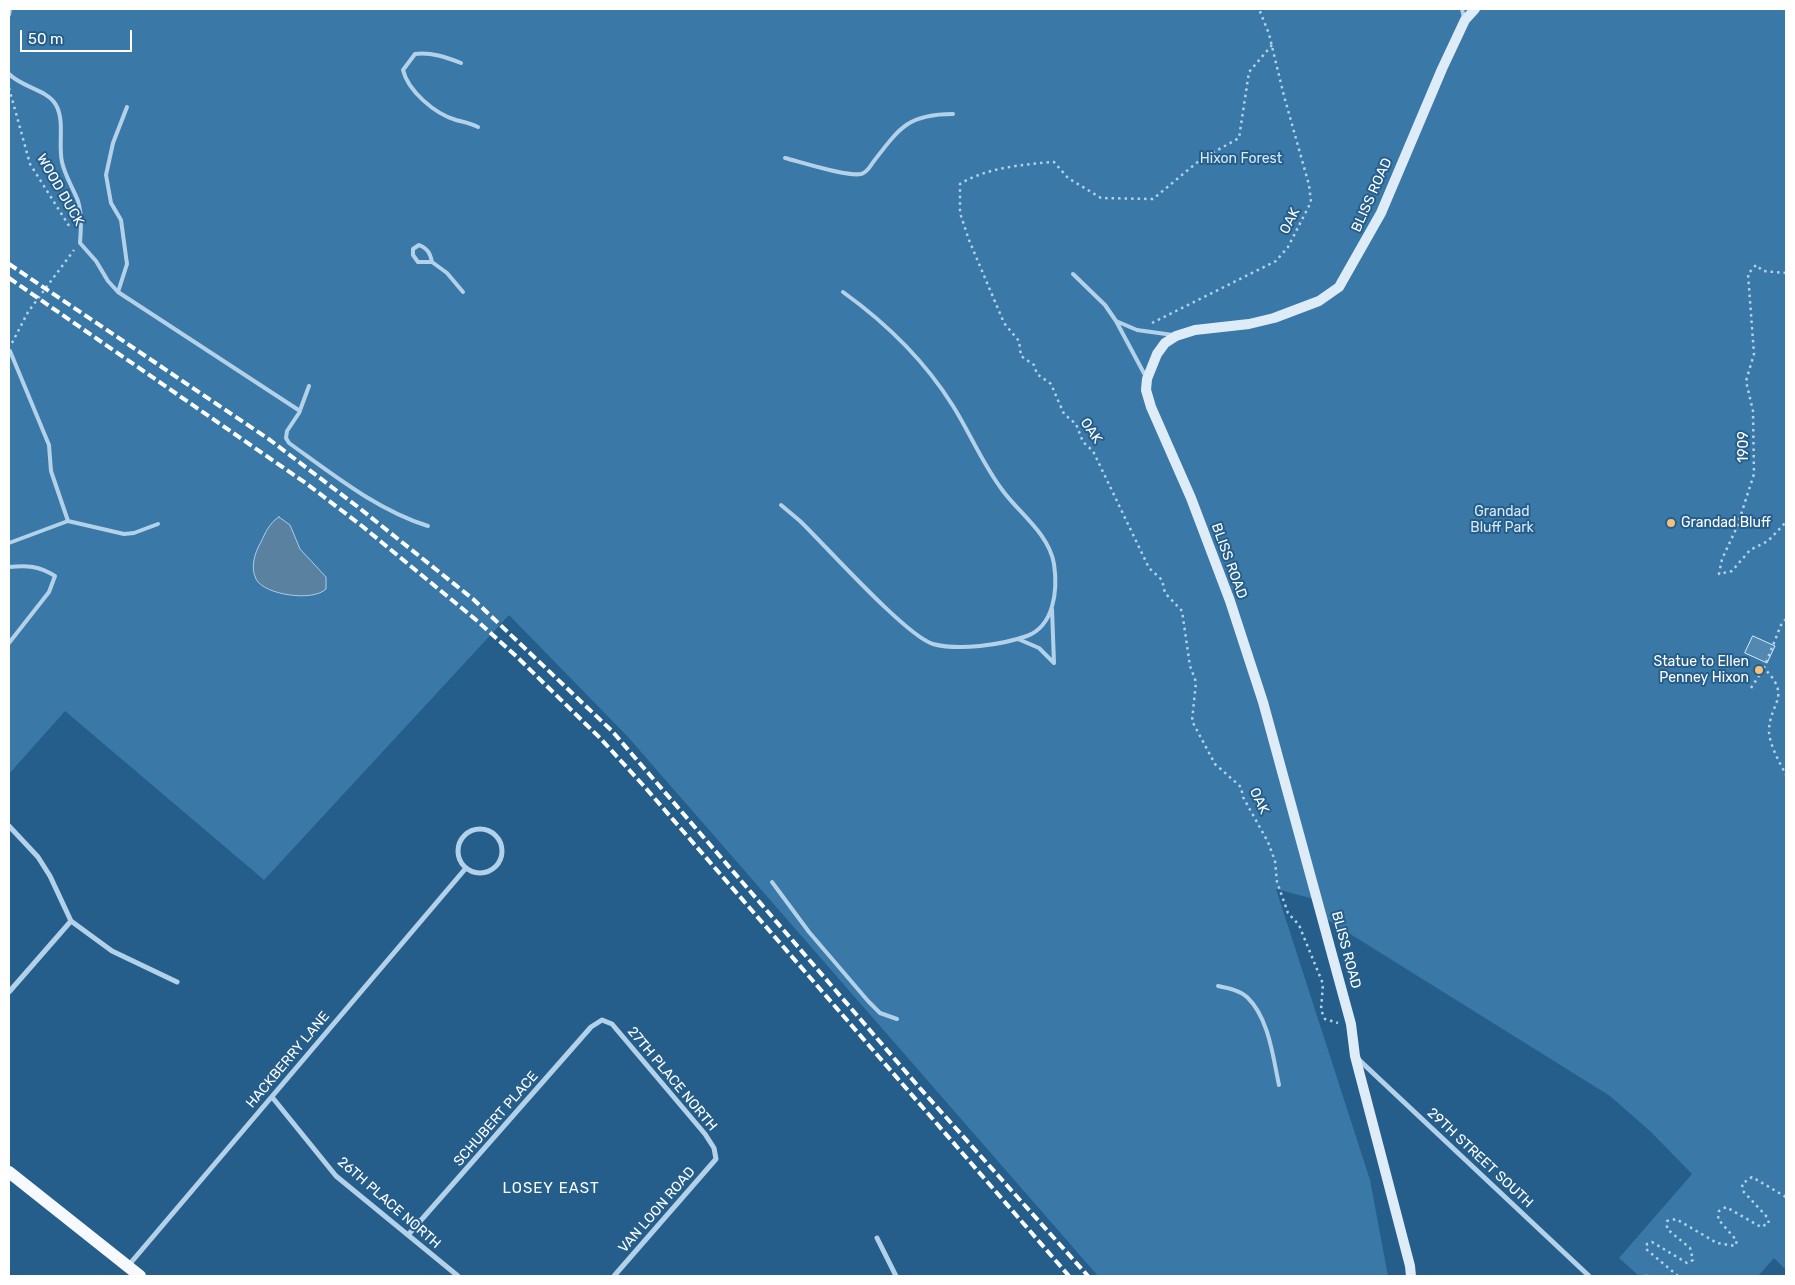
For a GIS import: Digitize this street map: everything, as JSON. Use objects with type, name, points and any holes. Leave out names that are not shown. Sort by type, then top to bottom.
[{"type":"main road","points":[[9,1172],[140,1276]]},
{"type":"street","name":"BLISS ROAD","points":[[1411,1276],[1355,1056],[1351,1024],[1263,702],[1230,601],[1191,498],[1151,407],[1146,390],[1147,379],[1157,354],[1164,343],[1176,336],[1195,330],[1249,324],[1274,318],[1319,301],[1339,287],[1381,213],[1465,20],[1475,9]]},
{"type":"street","points":[[9,826],[38,857],[50,876],[71,921],[112,951],[177,982]]},
{"type":"street","points":[[477,830],[491,833],[500,843],[502,850],[498,864],[493,869],[480,873],[466,868],[459,856],[458,849],[464,836],[477,830]]},
{"type":"street","name":"HACKBERRY LANE","points":[[127,1266],[466,868]]},
{"type":"street","points":[[9,992],[71,921]]},
{"type":"street","name":"27TH PLACE NORTH","points":[[602,1020],[612,1024],[705,1134],[714,1148],[716,1159]]},
{"type":"street","name":"SCHUBERT PLACE","points":[[408,1235],[591,1027],[602,1020]]},
{"type":"street","name":"29TH STREET SOUTH","points":[[1355,1056],[1589,1276]]},
{"type":"street","name":"26TH PLACE NORTH","points":[[272,1097],[336,1176],[458,1276]]},
{"type":"street","name":"VAN LOON ROAD","points":[[614,1276],[716,1159]]},
{"type":"street","points":[[877,1238],[896,1276]]},
{"type":"lane","points":[[9,15],[10,9]]},
{"type":"lane","points":[[1462,9],[1465,20]]},
{"type":"lane","points":[[461,63],[440,55],[415,54],[403,70],[410,87],[439,112],[455,120],[467,122],[478,127]]},
{"type":"lane","points":[[9,74],[24,86],[43,92],[56,104],[60,118],[62,161],[78,202],[81,222],[80,243],[96,261],[108,282],[118,292],[300,411]]},
{"type":"lane","points":[[118,292],[127,264],[121,220],[111,203],[106,175],[113,142],[127,107]]},
{"type":"lane","points":[[785,158],[842,172],[862,174],[867,171],[886,146],[911,120],[927,115],[953,114]]},
{"type":"lane","points":[[432,262],[418,262],[413,255],[413,249],[419,245],[425,248],[430,254],[432,262],[446,273],[463,292]]},
{"type":"lane","points":[[1073,274],[1105,305],[1116,321],[1147,379]]},
{"type":"lane","points":[[843,292],[869,310],[926,367],[953,405],[1003,491],[1045,542],[1054,563],[1055,586],[1052,607],[1054,663],[1039,648],[1018,639]]},
{"type":"lane","points":[[1116,321],[1139,330],[1176,336]]},
{"type":"lane","points":[[10,351],[49,445],[51,470],[68,521]]},
{"type":"lane","points":[[309,386],[300,411],[287,431],[286,438],[289,443],[326,470],[401,517],[428,526]]},
{"type":"lane","points":[[781,505],[800,521],[908,628],[933,644],[982,646],[1018,639],[1035,633],[1047,620],[1052,607]]},
{"type":"lane","points":[[9,543],[68,521],[124,534],[134,533],[158,524]]},
{"type":"lane","points":[[9,567],[42,568],[54,576],[49,592],[9,643]]},
{"type":"lane","points":[[772,882],[804,926],[868,1001],[880,1013],[897,1019]]},
{"type":"lane","points":[[1218,986],[1231,989],[1246,996],[1252,1004],[1267,1037],[1279,1085]]},
{"type":"path","name":"OAK","points":[[1139,330],[1276,262],[1288,248],[1311,202],[1309,185],[1272,46],[1258,9]]},
{"type":"path","name":"OAK","points":[[1272,46],[1249,72],[1239,138],[1200,160],[1153,199],[1101,198],[1068,178],[1054,162],[1037,163],[978,174],[960,184],[960,213],[969,240],[1004,323],[1019,341],[1021,356],[1034,365],[1037,374],[1051,384],[1064,414],[1076,424],[1083,442],[1093,451],[1149,568],[1162,580],[1165,593],[1182,611],[1190,666],[1196,682],[1192,721],[1215,764],[1241,787],[1243,797],[1268,842],[1274,861],[1277,882],[1288,913],[1299,925],[1323,984],[1321,1010],[1324,1019],[1341,1024],[1351,1024]]},
{"type":"path","name":"WOOD DUCK","points":[[9,88],[30,164],[80,243]]},
{"type":"path","points":[[10,351],[12,340],[28,312],[80,243]]},
{"type":"path","name":"1909","points":[[1786,273],[1763,271],[1756,265],[1748,274],[1754,354],[1746,381],[1753,411],[1754,474],[1737,527],[1722,559],[1719,574],[1732,571],[1750,550],[1768,541],[1786,522]]},
{"type":"path","points":[[1751,688],[1764,668],[1781,625],[1786,619]]},
{"type":"path","points":[[1764,668],[1774,679],[1780,697],[1769,732],[1786,775]]},
{"type":"path","points":[[1678,1276],[1646,1249],[1647,1244],[1652,1242],[1687,1263],[1693,1260],[1690,1248],[1667,1229],[1667,1221],[1676,1219],[1717,1243],[1735,1246],[1737,1241],[1718,1219],[1719,1211],[1726,1207],[1762,1227],[1768,1223],[1767,1217],[1743,1191],[1742,1184],[1752,1177],[1786,1197]]},
{"type":"path","points":[[1645,1276],[1652,1276]]},
{"type":"green space","points":[[9,9],[1786,9],[1786,1270],[1774,1258],[1758,1276],[1639,1276],[1619,1258],[1692,1174],[1651,1132],[1610,1096],[1323,917],[1318,900],[1276,889],[1370,1180],[1388,1276],[1098,1276],[628,737],[509,615],[264,880],[65,711],[9,774]]},
{"type":"shaded area","points":[[279,517],[290,525],[300,549],[326,577],[326,589],[320,593],[300,596],[278,593],[261,585],[256,579],[253,565],[257,550],[268,528]]},
{"type":"building","points":[[1753,636],[1775,646],[1767,663],[1745,653]]},
{"type":"railway","points":[[9,264],[270,440],[358,507],[473,599],[612,731],[918,1086],[1088,1276]]},
{"type":"railway","points":[[9,278],[307,484],[362,526],[475,619],[515,655],[600,738],[643,785],[1069,1276]]},
{"type":"place","name":"Grandad Bluff","points":[[1671,523]]},
{"type":"place","name":"Statue to Ellen Penney Hixon","points":[[1759,670]]},
{"type":"district","name":"LOSEY EAST","points":[[551,1189]]},
{"type":"park label","name":"Hixon Forest","points":[[1241,159]]},
{"type":"park label","name":"Grandad Bluff Park","points":[[1502,520]]}]
